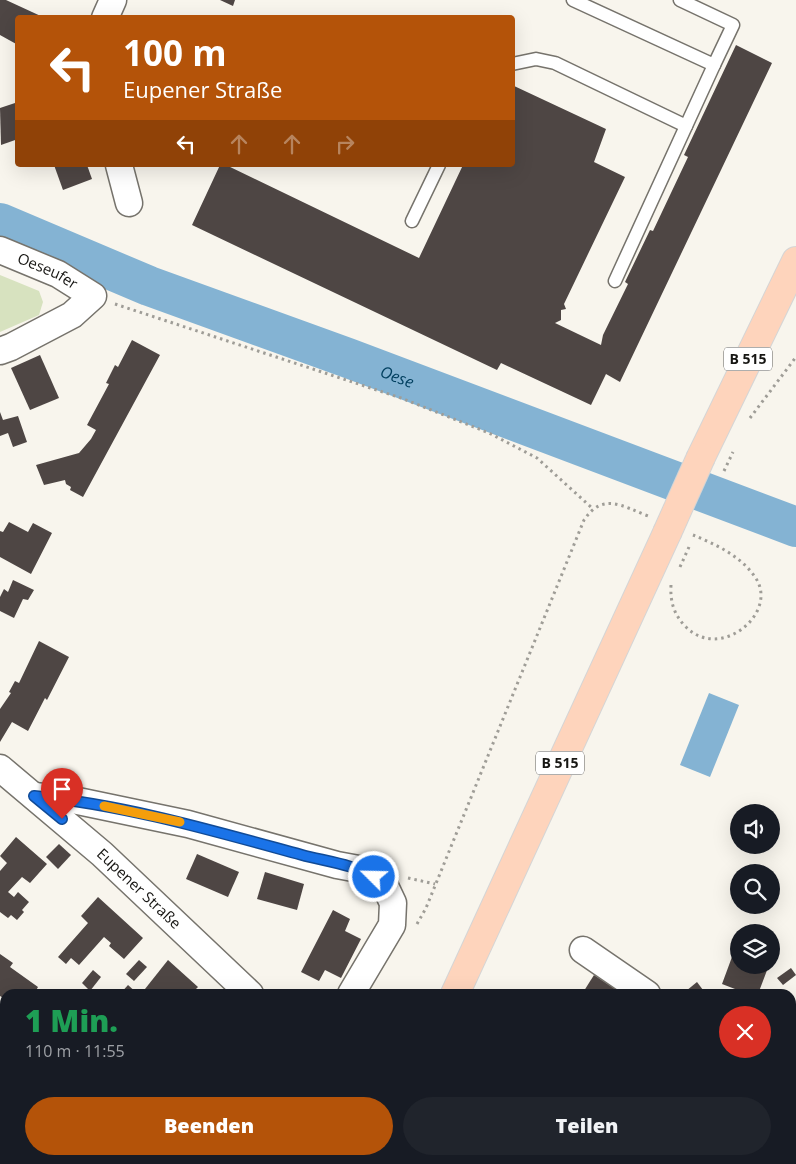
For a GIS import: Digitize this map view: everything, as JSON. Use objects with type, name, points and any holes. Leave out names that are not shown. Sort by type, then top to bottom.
[{"type":"main road","name":"B 515","points":[[456,989],[701,457],[796,261]]},
{"type":"street","points":[[106,15],[113,0]]},
{"type":"street","points":[[119,167],[128,203]]},
{"type":"street","name":"Oeseufer","points":[[0,250],[58,274],[92,296]]},
{"type":"street","points":[[0,351],[11,348],[72,315],[92,296]]},
{"type":"street","name":"Eupener Straße","points":[[0,768],[102,854],[245,989]]},
{"type":"street","points":[[34,796],[73,800],[188,824],[337,865],[364,870],[384,884],[393,903],[392,925],[354,989]]},
{"type":"street","points":[[583,950],[640,989]]},
{"type":"lane","points":[[572,0],[714,65]]},
{"type":"lane","points":[[614,281],[734,25],[680,0]]},
{"type":"lane","points":[[515,63],[536,59],[555,63],[686,126]]},
{"type":"lane","points":[[412,222],[438,167]]},
{"type":"path","points":[[92,296],[401,398],[489,433],[537,458],[592,508]]},
{"type":"path","points":[[746,427],[754,410],[796,357]]},
{"type":"path","points":[[733,452],[737,444]]},
{"type":"path","points":[[412,933],[426,908],[584,520],[592,508],[604,502],[623,506],[668,528],[713,544],[747,568],[756,578],[760,594],[757,612],[745,627],[726,638],[710,640],[693,634],[681,622],[672,605],[672,585],[674,579]]},
{"type":"path","points":[[677,573],[680,567]]},
{"type":"green space","points":[[0,275],[39,291],[43,302],[39,315],[0,332]]},
{"type":"water","points":[[709,693],[739,705],[710,777],[680,765]]},
{"type":"building","points":[[0,0],[6,0],[38,15],[15,15],[15,43],[0,35]]},
{"type":"building","points":[[220,0],[235,0],[233,6]]},
{"type":"building","points":[[736,45],[772,63],[620,382],[606,374],[591,405],[501,363],[497,370],[192,225],[219,167],[230,167],[419,258],[462,167],[515,167],[515,86],[606,129],[594,162],[625,177],[564,304],[566,309],[561,310],[561,320],[555,323],[601,345],[603,335],[628,284],[625,282],[650,230],[653,231],[688,157],[684,155]]},
{"type":"building","points":[[15,103],[15,140],[1,145],[0,108]]},
{"type":"building","points":[[55,167],[88,167],[92,179],[63,190]]},
{"type":"building","points":[[132,340],[160,355],[83,497],[70,490],[71,487],[66,484],[65,480],[44,485],[36,465],[79,453],[91,439],[96,430],[87,425],[109,384],[106,383],[115,365],[118,367]]},
{"type":"building","points":[[40,355],[59,398],[30,410],[11,368]]},
{"type":"building","points":[[0,412],[3,420],[18,416],[27,442],[13,447],[8,433],[0,436]]},
{"type":"building","points":[[9,522],[28,532],[33,523],[52,533],[31,574],[0,557],[0,531],[3,532]]},
{"type":"building","points":[[13,580],[34,590],[28,600],[23,599],[14,618],[0,611],[0,597],[4,589],[8,592]]},
{"type":"building","points":[[39,641],[69,657],[47,700],[45,698],[28,731],[12,722],[0,742],[0,709],[11,693],[9,692],[15,681],[19,683]]},
{"type":"building","points":[[16,837],[47,864],[30,883],[22,877],[8,892],[14,897],[18,892],[29,902],[17,920],[11,915],[8,918],[0,912],[0,871],[7,863],[0,856]]},
{"type":"building","points":[[59,844],[71,855],[58,869],[46,857]]},
{"type":"building","points":[[197,854],[239,872],[228,897],[186,879]]},
{"type":"building","points":[[265,872],[304,884],[297,910],[257,899]]},
{"type":"building","points":[[98,897],[143,938],[124,959],[109,946],[111,943],[104,937],[79,965],[71,958],[66,964],[58,957],[88,923],[81,916]]},
{"type":"building","points":[[333,910],[350,919],[345,931],[361,939],[341,978],[325,970],[319,981],[301,972]]},
{"type":"building","points":[[0,954],[13,963],[10,967],[38,987],[37,989],[0,989]]},
{"type":"building","points":[[139,960],[147,967],[134,981],[126,974]]},
{"type":"building","points":[[168,960],[198,987],[196,989],[145,989]]},
{"type":"building","points":[[730,962],[730,974],[766,974],[760,989],[735,989],[722,984]]},
{"type":"building","points":[[791,968],[796,975],[783,985],[777,978]]},
{"type":"building","points":[[93,970],[101,977],[92,989],[88,989],[82,983]]},
{"type":"building","points":[[594,975],[615,989],[585,989]]},
{"type":"building","points":[[697,982],[702,989],[688,989]]},
{"type":"building","points":[[128,985],[132,989],[124,989]]},
{"type":"waterway","name":"Oese","points":[[0,223],[149,286],[348,358],[796,527]]},
{"type":"slow traffic","points":[[104,806],[180,822]]},
{"type":"route","points":[[62,819],[34,796],[73,800],[188,824],[337,865],[364,870],[374,877]]}]
